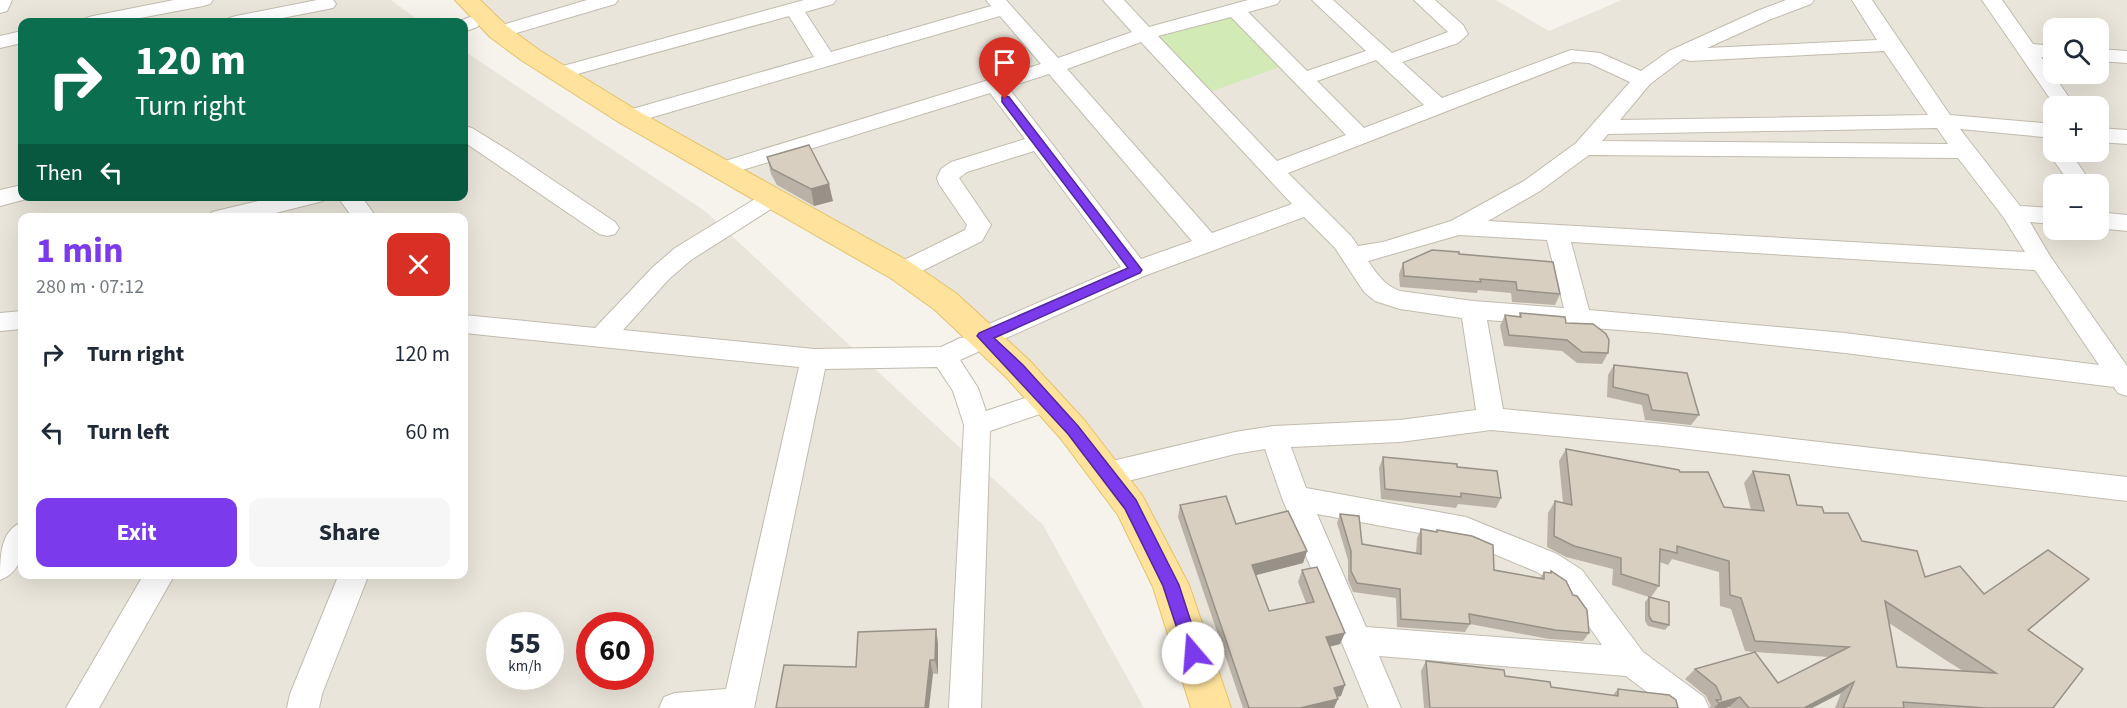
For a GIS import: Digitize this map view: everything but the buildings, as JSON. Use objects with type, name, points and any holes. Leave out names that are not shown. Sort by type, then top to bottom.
[{"type":"main road","points":[[463,12],[499,32],[628,117],[902,271],[946,302],[966,346],[1034,386],[1108,474],[1130,505],[1171,585],[1211,708]]},
{"type":"main road","points":[[463,12],[499,48],[587,104],[842,248],[925,303],[1056,434],[1111,510],[1147,584],[1191,708]]},
{"type":"street","points":[[0,7],[2,0]]},
{"type":"street","points":[[118,18],[203,0]]},
{"type":"street","points":[[499,32],[608,0]]},
{"type":"street","points":[[559,73],[826,0]]},
{"type":"street","points":[[1113,0],[1307,207],[1343,242],[1373,286],[1384,295],[1400,300],[1473,310],[1845,343],[2125,381]]},
{"type":"street","points":[[720,170],[1055,66],[1144,34],[1266,0]]},
{"type":"street","points":[[1322,0],[1438,106]]},
{"type":"street","points":[[1304,80],[1451,39],[1458,34],[1456,29],[1424,0]]},
{"type":"street","points":[[1352,255],[1383,249],[1459,227],[1532,186],[1584,148],[1643,80],[1676,55],[1764,15],[1804,0]]},
{"type":"street","points":[[1862,0],[1890,45],[1964,151],[2013,213],[2042,262],[2125,381]]},
{"type":"street","points":[[1992,0],[2058,96]]},
{"type":"street","points":[[254,18],[325,2],[335,18]]},
{"type":"street","points":[[628,117],[1000,4],[1207,243]]},
{"type":"street","points":[[794,9],[825,59]]},
{"type":"street","points":[[1235,10],[1360,136]]},
{"type":"street","points":[[0,42],[18,38]]},
{"type":"street","points":[[1676,55],[1890,45]]},
{"type":"street","points":[[2026,50],[2043,51]]},
{"type":"street","points":[[1273,171],[1571,56],[1593,57],[1643,80]]},
{"type":"street","points":[[2109,56],[2127,57]]},
{"type":"street","points":[[994,85],[1136,270]]},
{"type":"street","points":[[1603,127],[1944,121],[2043,134]]},
{"type":"street","points":[[468,136],[503,157],[607,228]]},
{"type":"street","points":[[2109,136],[2127,137]]},
{"type":"street","points":[[902,271],[974,235],[978,230],[979,225],[950,184],[949,174],[960,167],[1038,142]]},
{"type":"street","points":[[1584,148],[1964,151]]},
{"type":"street","points":[[0,198],[18,194]]},
{"type":"street","points":[[242,213],[293,201]]},
{"type":"street","points":[[352,201],[362,213]]},
{"type":"street","points":[[601,338],[661,273],[683,254],[763,204]]},
{"type":"street","points":[[468,324],[814,359],[966,346],[1136,270],[1307,207]]},
{"type":"street","points":[[2013,213],[2043,215]]},
{"type":"street","points":[[1459,227],[2042,262]]},
{"type":"street","points":[[1557,232],[1579,318]]},
{"type":"street","points":[[1473,310],[1491,419]]},
{"type":"street","points":[[0,322],[18,320]]},
{"type":"street","points":[[965,708],[977,425],[965,388],[966,346]]},
{"type":"street","points":[[675,708],[738,706],[814,359]]},
{"type":"street","points":[[977,425],[1031,407]]},
{"type":"street","points":[[1108,474],[1235,443],[1274,437],[1400,431],[1491,419],[1663,435],[2127,489]]},
{"type":"street","points":[[1274,437],[1296,498],[1385,708]]},
{"type":"street","points":[[1296,498],[1466,529],[1547,563],[1572,579],[1632,662],[1692,708]]},
{"type":"street","points":[[0,567],[18,540]]},
{"type":"street","points":[[82,708],[157,579]]},
{"type":"street","points":[[303,708],[306,694],[352,579]]},
{"type":"street","points":[[1355,640],[1632,662]]},
{"type":"shaded area","points":[[0,0],[391,0],[416,18],[18,18],[18,201],[468,201],[468,54],[705,211],[1043,525],[1144,708],[0,708]]},
{"type":"shaded area","points":[[467,0],[1496,0],[1549,31],[1622,0],[2127,0],[2127,708],[1212,708],[1130,505],[946,302],[629,117]]},
{"type":"green space","points":[[1235,10],[1288,64],[1201,95],[1144,34]]},
{"type":"route","points":[[1005,99],[1136,270],[984,336],[1018,369],[1073,430],[1130,505],[1171,585],[1193,653]]}]
